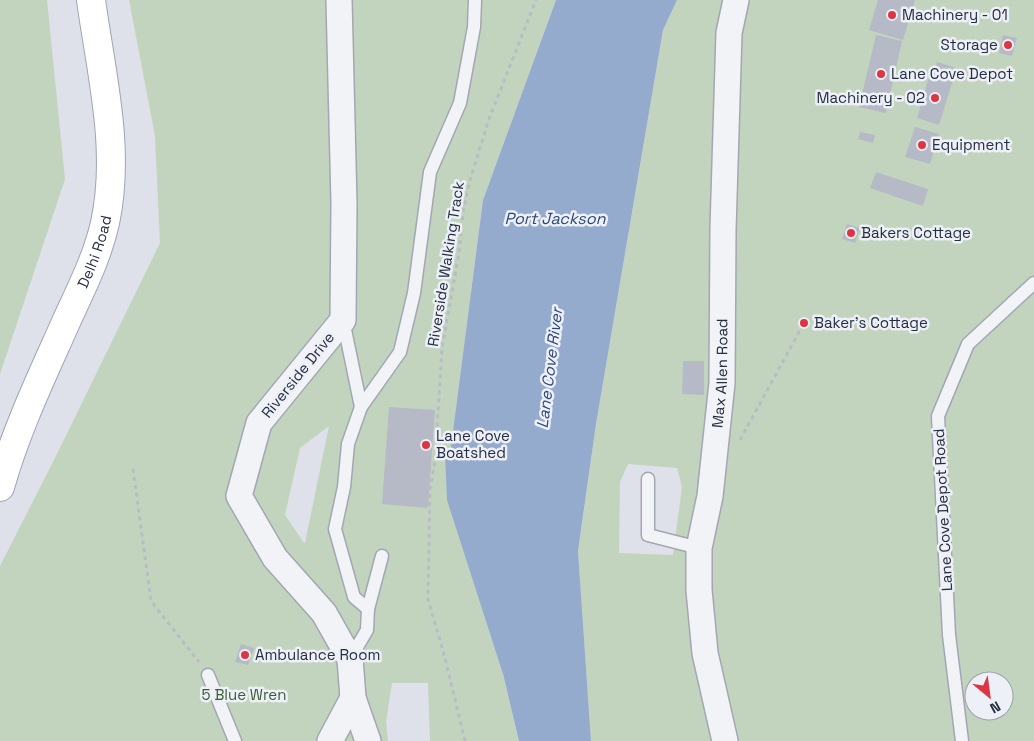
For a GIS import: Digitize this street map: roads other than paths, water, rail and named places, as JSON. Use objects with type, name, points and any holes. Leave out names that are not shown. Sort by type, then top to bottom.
[{"type":"main road","name":"Delhi Road","points":[[0,488],[23,420],[95,258],[105,222],[110,190],[112,154],[91,0]]},
{"type":"street","name":"Riverside Drive","points":[[339,0],[344,193],[343,320],[259,423],[239,496],[275,558],[324,613],[350,659],[353,698],[368,741]]},
{"type":"street","name":"Max Allen Road","points":[[725,741],[705,654],[699,590],[699,548],[710,496],[722,382],[723,229],[728,43],[736,0]]},
{"type":"street","points":[[330,741],[353,698]]},
{"type":"lane","points":[[368,609],[354,597],[335,529],[344,487],[348,444],[360,407],[400,352],[414,293],[430,172],[460,103],[474,27],[475,0]]},
{"type":"lane","name":"Lane Cove Depot Road","points":[[962,741],[949,635],[938,416],[968,344],[1034,283]]},
{"type":"lane","points":[[343,320],[360,407]]},
{"type":"lane","points":[[648,479],[648,535],[699,548]]},
{"type":"lane","points":[[350,659],[367,630],[368,609],[382,556]]},
{"type":"lane","points":[[208,675],[235,741]]},
{"type":"water","name":"Port Jackson","points":[[556,0],[677,0],[663,30],[596,424],[578,551],[591,741],[519,741],[503,674],[447,500],[445,454],[450,454],[483,200]]},
{"type":"place","name":"Machinery - 01","points":[[892,15]]},
{"type":"place","name":"Storage","points":[[1008,45]]},
{"type":"place","name":"Lane Cove Depot","points":[[881,74]]},
{"type":"place","name":"Machinery - 02","points":[[935,98]]},
{"type":"place","name":"Equipment","points":[[922,145]]},
{"type":"place","name":"Bakers Cottage","points":[[851,233]]},
{"type":"place","name":"Baker's Cottage","points":[[804,323]]},
{"type":"place","name":"Lane Cove Boatshed","points":[[426,445]]},
{"type":"place","name":"Ambulance Room","points":[[245,655]]},
{"type":"water label","name":"Lane Cove River","points":[[549,368]]},
{"type":"park label","name":"5 Blue Wren","points":[[244,695]]}]
